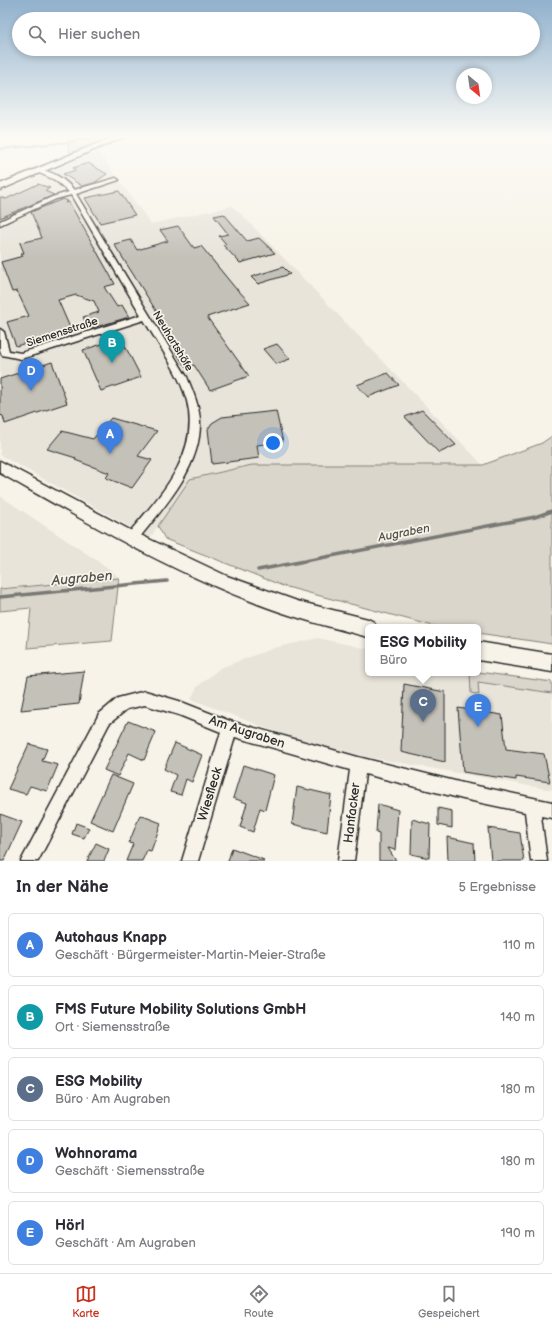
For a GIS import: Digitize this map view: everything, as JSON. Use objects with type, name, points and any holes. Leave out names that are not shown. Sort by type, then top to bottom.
[{"type":"main road","points":[[0,188],[25,177]]},
{"type":"street","name":"Neuhartshöfe","points":[[54,177],[68,185],[190,392],[195,411],[194,437],[188,460],[179,478],[131,539]]},
{"type":"street","points":[[0,223],[54,198],[116,180]]},
{"type":"street","name":"Siemensstraße","points":[[0,332],[6,353],[22,356],[145,317]]},
{"type":"street","points":[[0,466],[131,539],[199,571],[255,595],[325,618],[365,627]]},
{"type":"street","points":[[481,651],[552,663]]},
{"type":"street","name":"Am Augraben","points":[[29,861],[104,719],[123,703],[145,698],[179,708],[230,728],[358,765],[532,807],[552,810]]},
{"type":"street","name":"Wiesfleck","points":[[190,861],[230,728]]},
{"type":"street","name":"Hanfacker","points":[[346,861],[358,765]]},
{"type":"street","points":[[532,807],[539,861]]},
{"type":"shaded area","points":[[37,177],[117,177],[151,224],[232,206],[483,465],[252,465],[219,472],[190,479],[150,538],[0,455],[0,193]]},
{"type":"shaded area","points":[[552,436],[552,644],[481,633],[481,624],[426,624],[283,586],[165,539],[158,526],[190,479],[252,465],[483,465],[542,443]]},
{"type":"shaded area","points":[[0,496],[111,570],[119,578],[0,589]]},
{"type":"shaded area","points":[[119,578],[112,641],[27,648],[31,608],[0,611],[0,589]]},
{"type":"shaded area","points":[[318,638],[365,648],[365,676],[481,676],[481,671],[552,681],[552,790],[368,757],[292,738],[191,699],[197,687],[220,668],[274,648]]},
{"type":"shaded area","points":[[481,672],[552,682],[552,693],[478,682],[479,695],[471,693],[470,676],[481,676]]},
{"type":"building","points":[[68,177],[102,177],[94,183],[82,186]]},
{"type":"building","points":[[38,184],[50,188],[45,191],[54,195],[0,218],[0,197],[6,199]]},
{"type":"building","points":[[119,191],[135,215],[100,223],[85,198]]},
{"type":"building","points":[[63,199],[68,201],[65,203],[69,202],[115,284],[104,287],[117,307],[122,305],[129,317],[89,329],[83,317],[99,312],[94,301],[76,295],[58,300],[71,330],[16,346],[7,322],[29,316],[17,291],[12,292],[1,262],[23,256],[21,253],[24,253],[20,243],[42,238],[31,212]]},
{"type":"building","points":[[224,214],[247,241],[259,238],[275,253],[240,263],[223,245],[226,244],[219,236],[228,234],[214,216]]},
{"type":"building","points":[[178,226],[194,248],[201,246],[236,289],[250,303],[207,317],[249,376],[210,390],[194,365],[186,368],[167,338],[172,336],[114,244],[131,240],[137,250],[168,241],[160,230]]},
{"type":"building","points":[[283,267],[290,274],[258,284],[251,277]]},
{"type":"building","points":[[121,338],[141,377],[101,391],[83,350]]},
{"type":"building","points":[[277,344],[290,359],[276,364],[263,349]]},
{"type":"building","points":[[52,362],[67,403],[5,424],[3,416],[0,415],[0,379]]},
{"type":"building","points":[[388,373],[399,385],[368,397],[357,385]]},
{"type":"building","points":[[422,410],[456,445],[439,453],[405,417]]},
{"type":"building","points":[[276,411],[283,442],[257,445],[259,458],[212,464],[208,429],[212,423],[222,417]]},
{"type":"building","points":[[111,418],[157,431],[138,456],[152,460],[132,488],[106,478],[109,473],[75,460],[76,458],[47,449],[62,431],[93,439]]},
{"type":"building","points":[[84,671],[79,704],[21,710],[28,676]]},
{"type":"building","points":[[404,684],[445,692],[445,762],[401,752]]},
{"type":"building","points":[[458,708],[502,715],[506,749],[544,754],[550,782],[516,777],[516,780],[463,772]]},
{"type":"building","points":[[128,721],[156,732],[144,760],[129,753],[118,776],[104,770]]},
{"type":"building","points":[[175,743],[202,755],[192,782],[186,779],[181,795],[170,792],[176,775],[164,769]]},
{"type":"building","points":[[29,744],[47,749],[42,761],[58,765],[47,791],[30,786],[26,794],[8,789]]},
{"type":"building","points":[[243,765],[274,775],[265,810],[260,808],[253,832],[240,827],[247,803],[233,798]]},
{"type":"building","points":[[111,775],[133,784],[113,831],[90,821]]},
{"type":"building","points":[[297,787],[331,795],[327,832],[292,824]]},
{"type":"building","points":[[378,804],[398,810],[395,850],[388,848],[396,861],[379,861],[379,834],[376,833]]},
{"type":"building","points":[[438,808],[452,811],[452,828],[438,825]]},
{"type":"building","points":[[0,814],[22,822],[4,861],[0,861]]},
{"type":"building","points":[[140,815],[161,823],[151,851],[147,850],[142,861],[126,861],[133,844],[129,843]]},
{"type":"building","points":[[412,819],[430,824],[429,858],[411,854]]},
{"type":"building","points":[[76,823],[89,828],[84,838],[72,834]]},
{"type":"building","points":[[488,828],[520,833],[524,861],[491,861]]},
{"type":"building","points":[[447,837],[474,843],[475,861],[448,861]]},
{"type":"building","points":[[96,843],[109,849],[104,861],[87,861]]},
{"type":"building","points":[[232,848],[264,860],[264,861],[228,861]]},
{"type":"waterway","name":"Augraben","points":[[258,570],[535,517],[552,511]]},
{"type":"waterway","name":"Augraben","points":[[0,597],[167,581]]},
{"type":"place","name":"FMS Future Mobility Solutions GmbH","points":[[112,363]]},
{"type":"place","name":"Wohnorama","points":[[31,391]]},
{"type":"place","name":"Autohaus Knapp","points":[[110,454]]},
{"type":"place","name":"ESG Mobility","points":[[423,722]]},
{"type":"place","name":"Hörl","points":[[478,727]]}]
